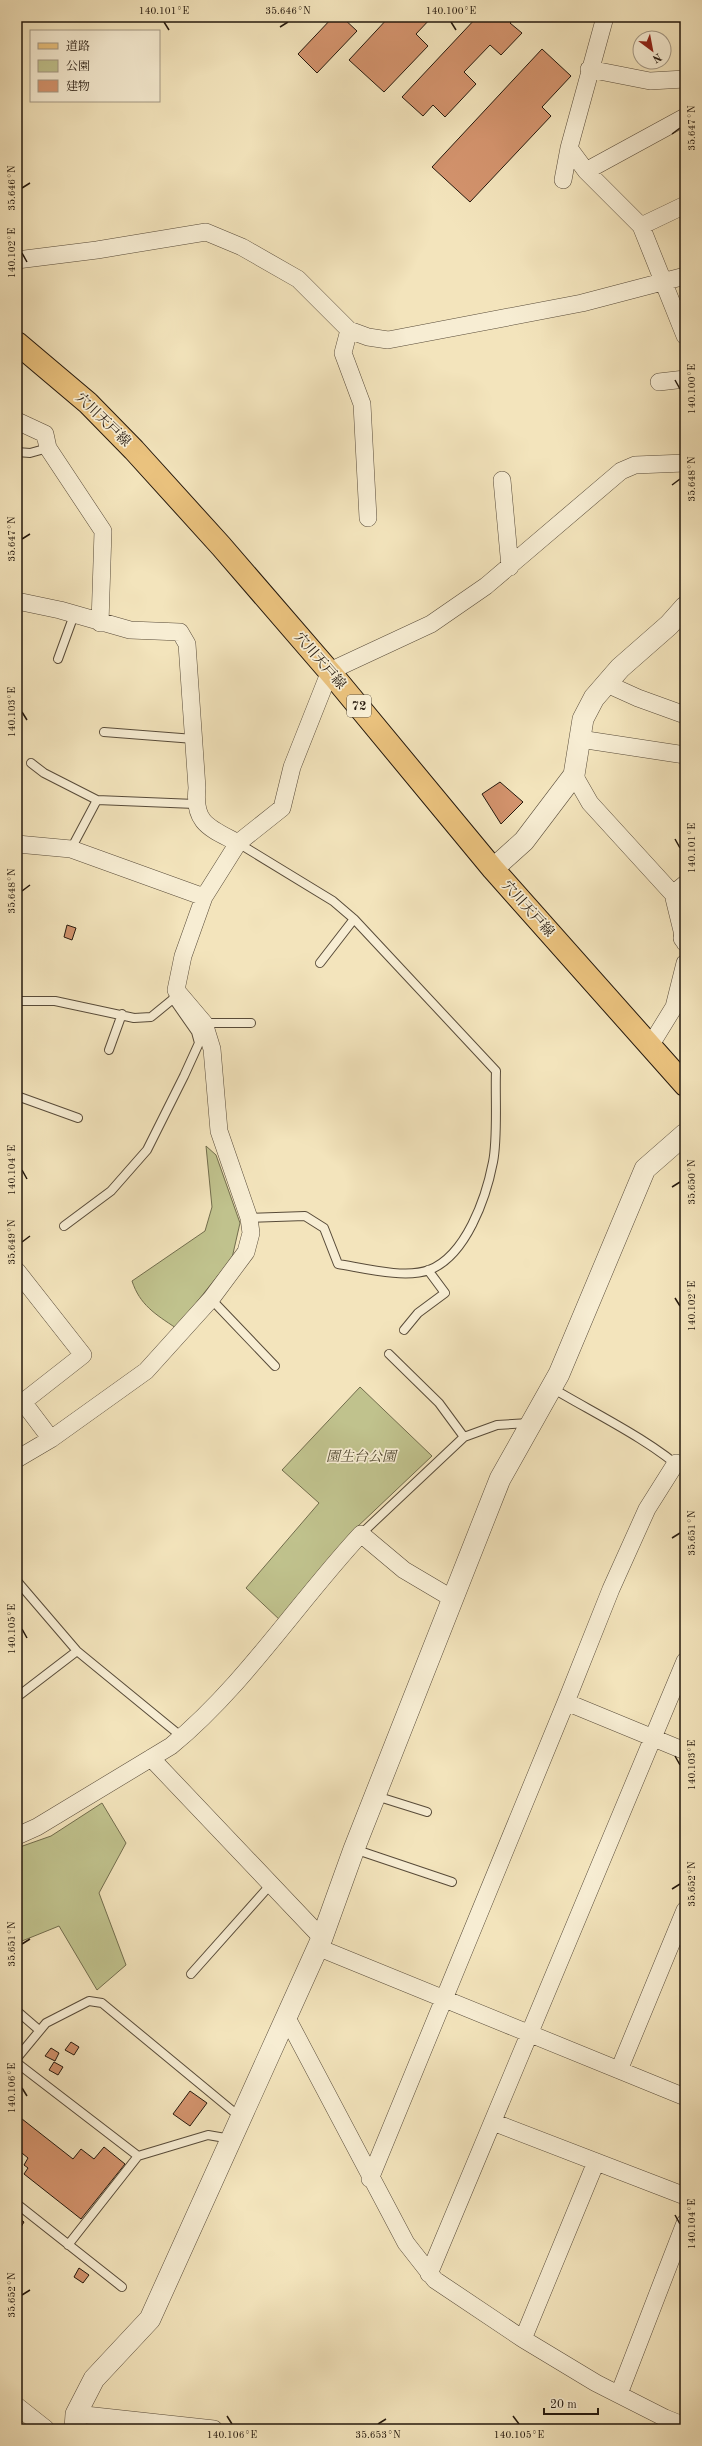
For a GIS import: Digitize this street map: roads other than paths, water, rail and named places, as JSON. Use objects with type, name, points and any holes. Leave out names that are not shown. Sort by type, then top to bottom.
[{"type":"main road","name":"穴川天戸線","points":[[17,343],[88,403],[134,450],[330,671],[493,869],[685,1085]]},
{"type":"street","points":[[563,180],[569,148],[589,70],[605,17]]},
{"type":"street","points":[[589,70],[650,81],[685,79]]},
{"type":"street","points":[[586,171],[685,117]]},
{"type":"street","points":[[569,148],[586,171],[641,226],[685,336]]},
{"type":"street","points":[[641,226],[685,206]]},
{"type":"street","points":[[17,260],[97,250],[206,232],[242,247],[298,279],[349,330],[368,337],[388,340],[582,303],[664,283],[685,276]]},
{"type":"street","points":[[349,330],[344,353],[362,404],[368,518]]},
{"type":"street","points":[[659,382],[685,379]]},
{"type":"street","points":[[17,421],[45,434],[48,448],[103,531],[100,623]]},
{"type":"street","points":[[17,1459],[51,1439],[146,1371],[211,1299],[246,1252],[251,1232],[249,1218],[219,1131],[212,1049],[204,1023],[174,994],[183,956],[204,897],[238,843],[282,808],[292,767],[330,671],[430,624],[486,586],[510,567],[621,470],[635,465],[685,463]]},
{"type":"street","points":[[502,480],[510,567]]},
{"type":"street","points":[[17,601],[130,630],[180,632],[187,644],[197,788],[195,804],[206,825],[238,843]]},
{"type":"street","points":[[493,869],[524,841],[574,775],[583,719],[594,698],[620,668],[669,625],[685,607]]},
{"type":"street","points":[[607,684],[638,698],[685,714]]},
{"type":"street","points":[[580,739],[685,755]]},
{"type":"street","points":[[574,775],[590,803],[679,889],[685,940]]},
{"type":"street","points":[[17,844],[71,849],[204,897]]},
{"type":"street","points":[[650,1046],[674,1007],[685,963]]},
{"type":"street","points":[[214,2429],[76,2421],[94,2379],[150,2319],[287,2018],[319,1942],[375,1795],[500,1479],[559,1374],[645,1169],[685,1134]]},
{"type":"street","points":[[17,1272],[83,1355],[23,1402],[51,1439]]},
{"type":"street","points":[[370,2179],[614,1582],[647,1509],[680,1468]]},
{"type":"street","points":[[17,1836],[37,1827],[151,1758],[182,1737],[240,1678],[328,1570],[361,1534],[404,1570],[453,1598]]},
{"type":"street","points":[[429,2274],[685,1661]]},
{"type":"street","points":[[566,1702],[685,1751]]},
{"type":"street","points":[[151,1758],[272,1883],[319,1942],[443,1998],[685,2097]]},
{"type":"street","points":[[619,2070],[685,1910]]},
{"type":"street","points":[[287,2018],[370,2179],[406,2243],[429,2274],[523,2338],[619,2394],[665,2418],[685,2426]]},
{"type":"street","points":[[493,2122],[685,2196]]},
{"type":"street","points":[[523,2338],[596,2162]]},
{"type":"street","points":[[619,2394],[685,2223]]},
{"type":"street","points":[[17,2406],[46,2429]]},
{"type":"lane","points":[[17,452],[30,453],[48,448]]},
{"type":"lane","points":[[58,659],[74,615]]},
{"type":"lane","points":[[104,732],[194,739]]},
{"type":"lane","points":[[31,763],[44,773],[97,800],[195,804]]},
{"type":"lane","points":[[71,849],[97,800]]},
{"type":"lane","points":[[238,843],[333,901],[354,919],[496,1071],[493,1161],[481,1202],[462,1244],[449,1258],[428,1270],[392,1273],[338,1264],[324,1228],[305,1216],[249,1218]]},
{"type":"lane","points":[[320,963],[354,919]]},
{"type":"lane","points":[[17,1001],[55,1001],[122,1014],[134,1018],[151,1017],[174,994],[196,1032],[199,1043],[147,1150],[111,1191],[64,1226]]},
{"type":"lane","points":[[109,1050],[122,1014]]},
{"type":"lane","points":[[204,1023],[251,1023]]},
{"type":"lane","points":[[17,1096],[78,1118]]},
{"type":"lane","points":[[404,1330],[418,1313],[446,1293],[428,1270]]},
{"type":"lane","points":[[211,1299],[275,1366]]},
{"type":"lane","points":[[389,1354],[438,1403],[464,1437]]},
{"type":"lane","points":[[551,1388],[680,1468]]},
{"type":"lane","points":[[361,1534],[464,1437],[497,1425],[532,1423]]},
{"type":"lane","points":[[17,1581],[77,1651],[182,1737]]},
{"type":"lane","points":[[17,1697],[77,1651]]},
{"type":"lane","points":[[375,1795],[427,1812]]},
{"type":"lane","points":[[354,1849],[452,1882]]},
{"type":"lane","points":[[191,1974],[272,1883]]},
{"type":"lane","points":[[17,2058],[46,2022],[89,2001],[102,2003],[242,2118]]},
{"type":"lane","points":[[17,2011],[39,2030]]},
{"type":"lane","points":[[17,2063],[138,2156]]},
{"type":"lane","points":[[68,2245],[138,2156],[208,2135],[232,2140]]},
{"type":"lane","points":[[17,2204],[122,2287]]},
{"type":"park label","name":"園生台公園","points":[[361,1457]]}]
